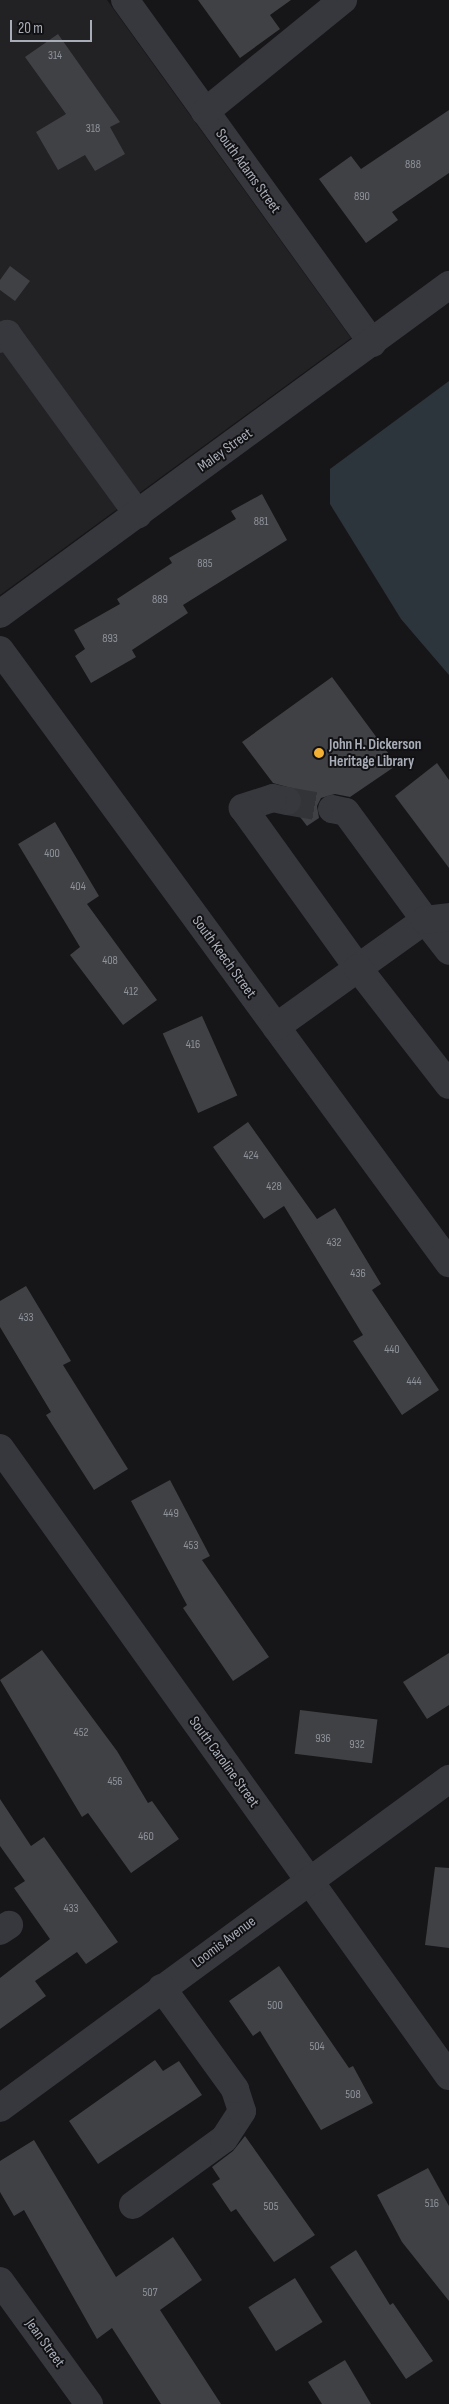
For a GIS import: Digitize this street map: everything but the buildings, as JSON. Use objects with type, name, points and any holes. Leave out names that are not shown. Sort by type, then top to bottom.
[{"type":"street","name":"South Adams Street","points":[[125,0],[372,343]]},
{"type":"street","points":[[205,112],[343,0]]},
{"type":"street","name":"Maley Street","points":[[0,614],[449,285]]},
{"type":"street","points":[[0,339],[7,334],[138,514]]},
{"type":"street","name":"South Keech Street","points":[[0,650],[449,1263]]},
{"type":"street","points":[[287,801],[273,798],[243,808],[358,968],[449,1085]]},
{"type":"street","points":[[339,811],[437,919],[449,950]]},
{"type":"street","points":[[276,1027],[358,968],[437,919]]},
{"type":"street","name":"South Caroline Street","points":[[0,1448],[449,2076]]},
{"type":"street","name":"Loomis Avenue","points":[[0,2108],[308,1880],[449,1779]]},
{"type":"street","points":[[133,2205],[224,2138],[242,2111],[236,2089],[162,1988]]},
{"type":"street","name":"Jean Street","points":[[0,2281],[89,2404]]},
{"type":"shaded area","points":[[0,0],[107,0],[351,338],[0,595]]},
{"type":"shaded area","points":[[449,381],[449,675],[401,619],[330,504],[330,469]]},
{"type":"tunnel","points":[[287,801],[332,809]]},
{"type":"place","name":"John H. Dickerson Heritage Library","points":[[319,753]]}]
